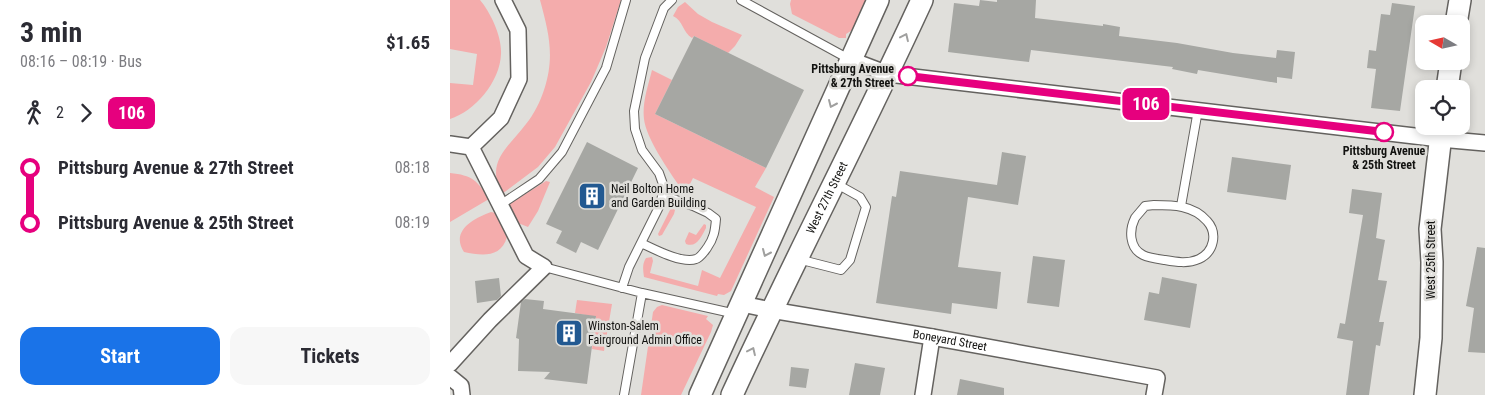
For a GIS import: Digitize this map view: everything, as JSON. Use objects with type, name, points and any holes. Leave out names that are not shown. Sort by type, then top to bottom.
[{"type":"street","points":[[450,144],[471,146],[501,118],[519,79],[518,30],[503,0]]},
{"type":"street","points":[[700,395],[878,0]]},
{"type":"street","name":"West 27th Street","points":[[732,395],[771,310],[888,74],[922,0]]},
{"type":"street","points":[[1458,15],[1460,0]]},
{"type":"street","points":[[851,60],[888,74],[1198,110],[1415,131]]},
{"type":"street","name":"West 25th Street","points":[[1425,395],[1431,338],[1432,262],[1430,229],[1441,135]]},
{"type":"street","points":[[1450,135],[1485,143]]},
{"type":"street","points":[[450,364],[490,320],[544,267],[526,256],[471,146]]},
{"type":"street","name":"Boneyard Street","points":[[740,309],[771,310],[1157,378],[1154,395]]},
{"type":"street","points":[[922,395],[932,337]]},
{"type":"street","points":[[450,376],[461,386],[462,395]]},
{"type":"lane","points":[[500,205],[539,179],[562,152],[606,68],[626,0]]},
{"type":"lane","points":[[622,288],[629,267],[660,205],[664,187],[659,173],[642,150],[635,130],[634,111],[645,58],[664,8],[672,0]]},
{"type":"lane","points":[[741,0],[851,60]]},
{"type":"lane","points":[[1180,206],[1198,110]]},
{"type":"lane","points":[[796,259],[841,270],[850,260],[866,207],[860,197],[834,183]]},
{"type":"lane","points":[[640,243],[674,257],[689,260],[698,259],[706,250],[715,234],[716,219],[708,213],[662,194]]},
{"type":"lane","points":[[1145,206],[1180,206],[1196,212],[1207,221],[1213,230],[1214,239],[1208,252],[1200,259],[1190,262],[1176,262],[1142,255],[1134,247],[1131,239],[1135,219],[1145,206]]},
{"type":"lane","points":[[544,267],[642,293],[740,309]]},
{"type":"lane","points":[[624,395],[642,293]]},
{"type":"shaded area","points":[[450,0],[480,0],[495,26],[500,40],[501,54],[500,65],[496,75],[484,94],[468,109],[450,119],[450,83],[473,85],[477,54],[450,49]]},
{"type":"shaded area","points":[[540,0],[621,0],[606,47],[591,82],[555,147],[538,167],[502,194],[497,183],[497,164],[506,148],[534,112],[547,78],[550,45]]},
{"type":"shaded area","points":[[791,0],[869,0],[854,29],[846,34],[846,38],[839,38],[792,14]]},
{"type":"shaded area","points":[[685,2],[698,14],[742,35],[728,53],[694,36],[692,38],[689,36],[679,20],[673,16],[678,7]]},
{"type":"shaded area","points":[[652,70],[672,80],[655,114],[766,168],[755,187],[774,197],[731,291],[724,295],[718,294],[717,296],[644,277],[643,267],[645,260],[652,257],[650,273],[698,286],[702,270],[720,278],[756,207],[693,178],[688,188],[685,190],[680,187],[659,154],[649,135],[644,119],[646,94]]},
{"type":"shaded area","points":[[450,173],[464,175],[474,180],[489,199],[450,222]]},
{"type":"shaded area","points":[[546,181],[550,182],[538,211],[528,227],[518,223],[508,205]]},
{"type":"shaded area","points":[[671,208],[675,210],[674,214],[662,235],[659,236],[658,234]]},
{"type":"shaded area","points":[[491,212],[496,213],[507,237],[504,244],[496,252],[490,254],[464,252],[460,244],[460,238],[466,226]]},
{"type":"shaded area","points":[[704,224],[706,228],[698,241],[690,245],[686,244],[685,241],[689,232],[696,235]]},
{"type":"shaded area","points":[[577,300],[612,304],[604,351],[592,349],[596,317],[575,313]]},
{"type":"shaded area","points":[[662,305],[708,316],[706,319],[713,325],[681,395],[641,395],[653,312]]},
{"type":"building","points":[[980,0],[997,2],[997,0],[1036,0],[1035,18],[1120,27],[1119,36],[1276,58],[1277,50],[1295,52],[1292,79],[1277,77],[1277,83],[1198,70],[1197,74],[1172,69],[1173,67],[1031,50],[1029,62],[948,52],[954,3],[979,6]]},
{"type":"building","points":[[1392,3],[1415,6],[1400,111],[1371,108],[1376,69],[1367,68],[1369,50],[1376,51],[1381,14],[1390,15]]},
{"type":"building","points":[[694,36],[804,90],[766,168],[655,114]]},
{"type":"building","name":"Neil Bolton Home and Garden Building","points":[[587,142],[638,168],[598,250],[581,242],[576,253],[556,243],[562,231],[546,224]]},
{"type":"building","points":[[1002,152],[1026,156],[1018,205],[968,197],[958,267],[1001,272],[997,309],[952,303],[951,314],[876,303],[892,196],[896,197],[900,171],[997,185]]},
{"type":"building","points":[[1232,157],[1291,165],[1286,200],[1227,192]]},
{"type":"building","points":[[1352,189],[1382,193],[1376,238],[1385,240],[1378,280],[1387,281],[1379,322],[1384,322],[1380,346],[1376,345],[1369,395],[1346,395],[1353,341],[1337,338],[1340,323],[1345,324],[1363,215],[1349,213]]},
{"type":"building","points":[[1477,247],[1485,248],[1485,353],[1468,352],[1474,308],[1466,306]]},
{"type":"building","points":[[1033,256],[1065,260],[1059,307],[1027,303]]},
{"type":"building","points":[[1162,277],[1197,284],[1190,328],[1144,320],[1149,292],[1159,294]]},
{"type":"building","points":[[499,278],[501,296],[497,300],[477,303],[475,281]]},
{"type":"building","name":"Winston-Salem Fairground Admin Office","points":[[525,299],[544,301],[543,309],[596,316],[587,384],[544,379],[550,372],[518,371],[519,339],[516,338],[521,302]]},
{"type":"building","points":[[855,363],[885,368],[880,395],[849,395]]},
{"type":"building","points":[[791,367],[809,369],[806,388],[789,386]]},
{"type":"building","points":[[960,379],[1004,388],[1004,395],[957,395]]},
{"type":"bus line","name":"106","points":[[908,76],[1384,132]]},
{"type":"place","name":"Pittsburg Avenue & 27th Street","points":[[908,76]]},
{"type":"place","name":"Pittsburg Avenue & 25th Street","points":[[1384,132]]},
{"type":"place","name":"Neil Bolton Home and Garden Building","points":[[592,196]]},
{"type":"place","name":"Winston-Salem Fairground Admin Office","points":[[569,333]]}]
